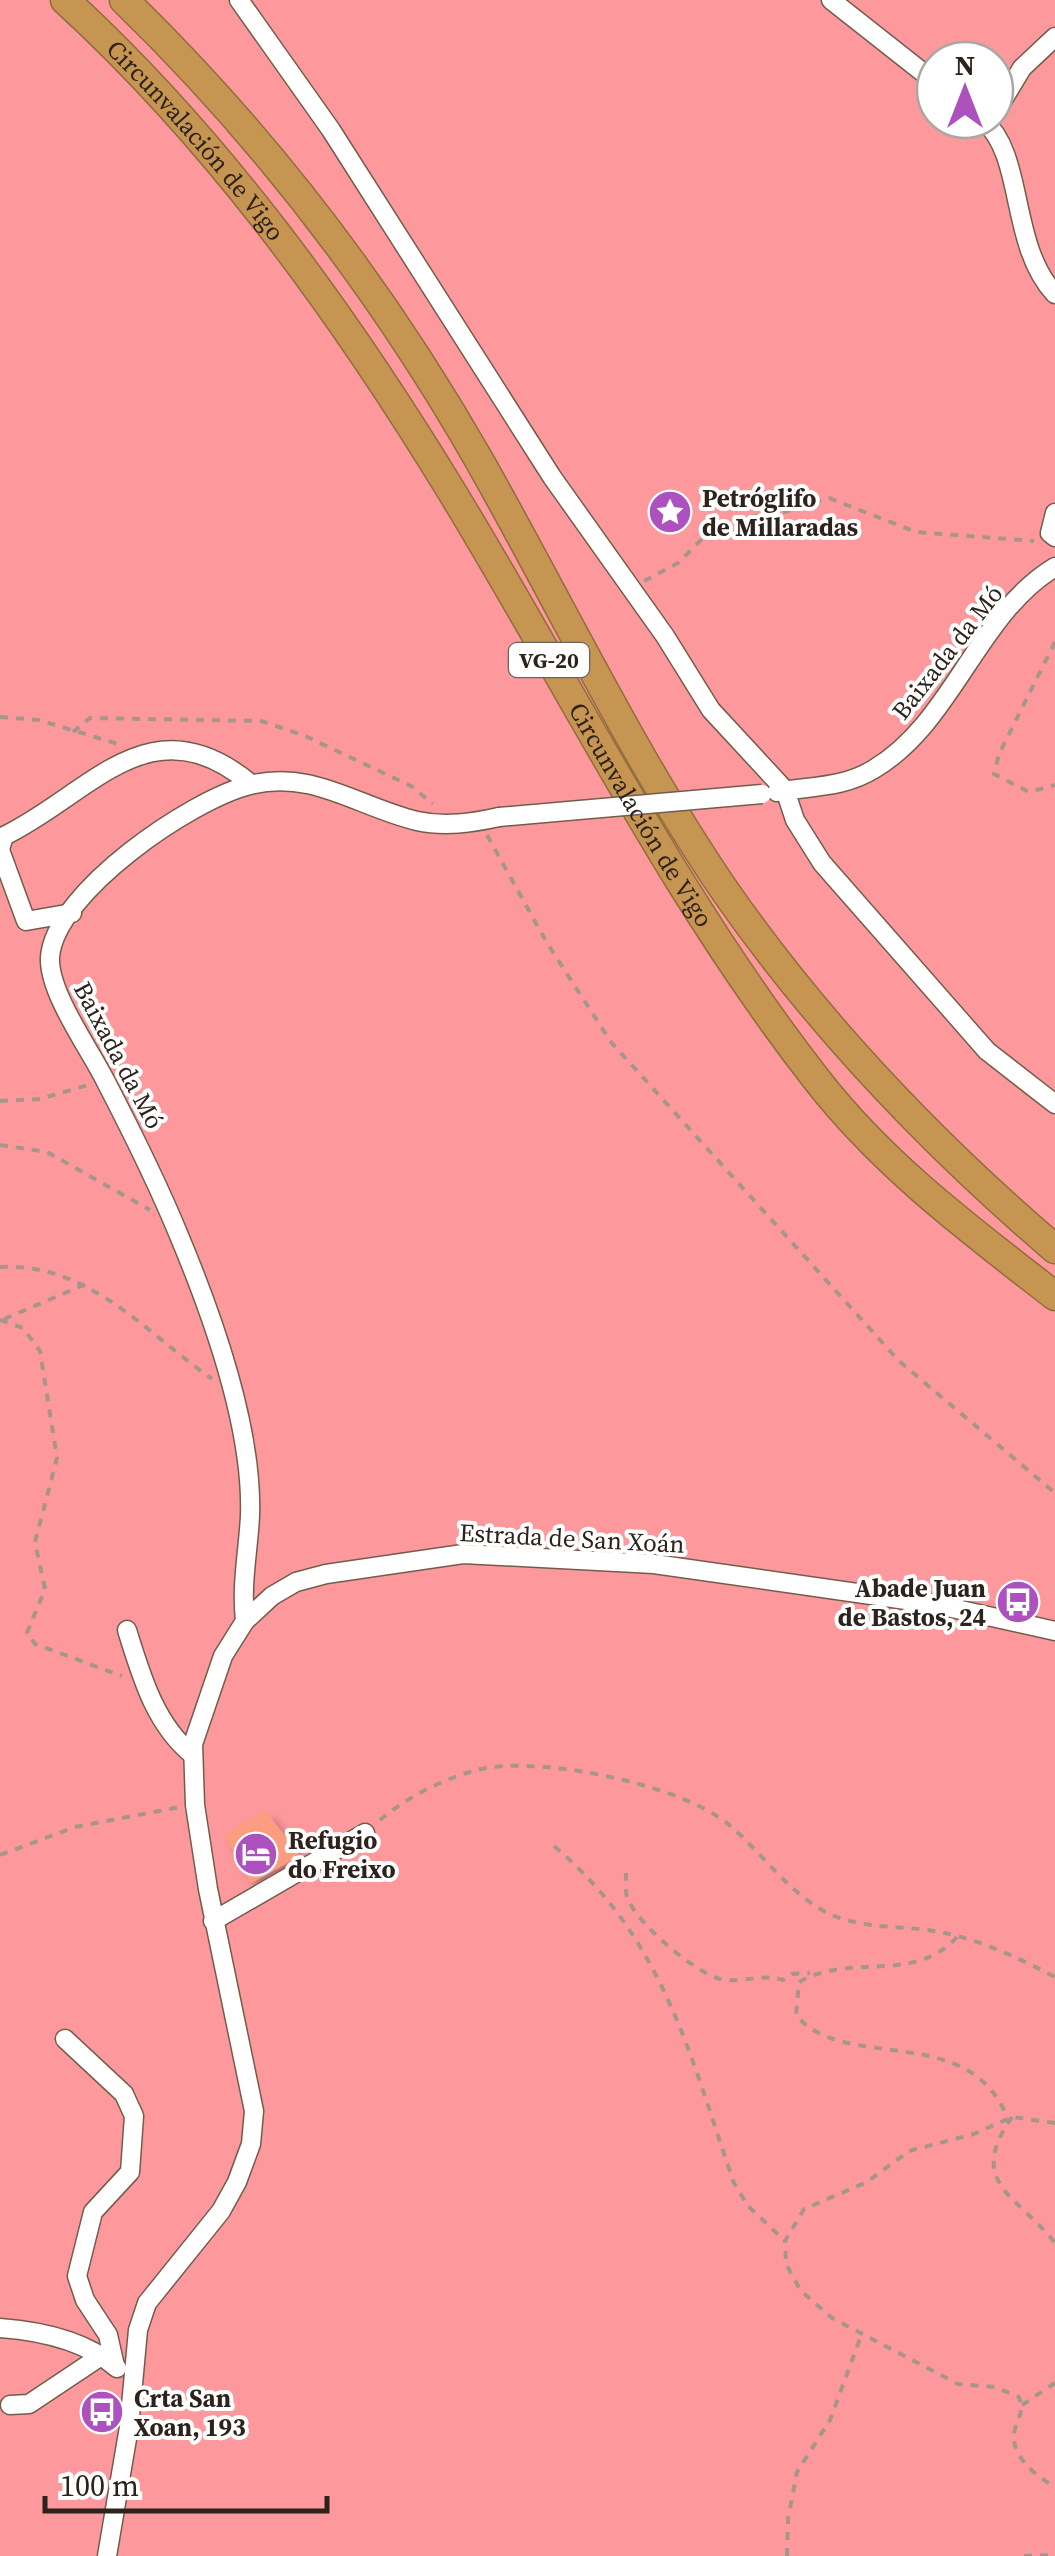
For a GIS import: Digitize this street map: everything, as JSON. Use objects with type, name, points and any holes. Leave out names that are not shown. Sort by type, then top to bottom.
[{"type":"highway","name":"Circunvalación de Vigo","points":[[65,0],[222,166],[339,315],[452,492],[684,893],[819,1082],[924,1196],[1055,1296]]},
{"type":"highway","name":"Circunvalación de Vigo","points":[[124,0],[257,144],[399,332],[478,459],[685,829],[758,937],[884,1090],[990,1193],[1055,1249]]},
{"type":"street","points":[[239,0],[331,130],[552,477],[632,588],[711,710],[785,790],[796,820],[822,864],[987,1051],[1055,1104]]},
{"type":"street","points":[[831,0],[915,66]]},
{"type":"street","points":[[1015,79],[1055,37]]},
{"type":"street","points":[[1000,140],[1032,262],[1055,294]]},
{"type":"street","points":[[1054,537],[1050,524],[1055,514]]},
{"type":"street","name":"Baixada da Mó","points":[[245,1621],[242,1567],[250,1514],[231,1385],[215,1328],[170,1214],[54,982],[50,962],[59,930],[72,913],[155,830],[187,809],[251,784],[287,778],[314,782],[416,820],[450,824],[820,789],[873,770],[910,741],[1016,600],[1055,567]]},
{"type":"street","points":[[72,913],[26,922],[0,849],[4,836],[119,761],[146,752],[186,753],[225,763],[251,784]]},
{"type":"street","name":"Estrada de San Xoán","points":[[107,2556],[138,2330],[148,2303],[221,2210],[251,2144],[254,2111],[213,1921],[195,1805],[193,1756],[206,1698],[223,1656],[257,1607],[296,1582],[463,1554],[654,1564],[934,1604],[1055,1631]]},
{"type":"street","points":[[127,1630],[145,1684],[166,1727],[193,1756]]},
{"type":"street","points":[[213,1921],[365,1832]]},
{"type":"street","points":[[65,2039],[124,2094],[134,2116],[130,2172],[93,2212],[76,2276],[108,2335],[108,2361]]},
{"type":"street","points":[[0,2328],[52,2336],[108,2361],[132,2388]]},
{"type":"street","points":[[10,2404],[28,2404],[108,2361]]},
{"type":"path","points":[[632,588],[678,562],[709,532],[738,518],[778,514],[830,498],[916,532],[1026,543],[1054,537]]},
{"type":"path","points":[[1055,642],[999,754],[994,774],[1029,792],[1055,785]]},
{"type":"path","points":[[0,716],[39,720],[146,752]]},
{"type":"path","points":[[73,732],[90,718],[262,721],[303,735],[411,786],[442,811]]},
{"type":"path","points":[[479,821],[548,943],[611,1042],[899,1360],[1055,1493]]},
{"type":"path","points":[[0,1100],[40,1098],[103,1076]]},
{"type":"path","points":[[0,1145],[47,1152],[133,1203],[170,1214]]},
{"type":"path","points":[[0,1267],[56,1270],[86,1284],[210,1379],[231,1385]]},
{"type":"path","points":[[0,1320],[86,1284]]},
{"type":"path","points":[[0,1320],[23,1328],[40,1352],[57,1458],[35,1542],[45,1589],[27,1633],[35,1644],[145,1684]]},
{"type":"path","points":[[365,1832],[401,1803],[474,1770],[556,1769],[660,1790],[696,1804],[726,1822],[809,1900],[834,1916],[864,1925],[958,1937],[1010,1954],[1055,1977]]},
{"type":"path","points":[[0,1854],[76,1826],[195,1805]]},
{"type":"path","points":[[554,1846],[594,1882],[656,1967],[734,2183],[748,2206],[785,2241]]},
{"type":"path","points":[[626,1873],[626,1896],[645,1925],[672,1950],[721,1979],[767,1974],[782,1980],[792,1974],[815,1973]]},
{"type":"path","points":[[958,1937],[928,1960],[883,1968],[837,1966],[815,1973],[799,1982],[796,2015],[803,2024],[861,2044],[948,2060],[994,2093],[1010,2118]]},
{"type":"path","points":[[1010,2118],[992,2149],[994,2170],[1022,2213],[1055,2243]]},
{"type":"path","points":[[1022,2405],[1010,2392],[958,2384],[861,2336],[800,2291],[786,2264],[785,2241],[794,2220],[818,2200],[867,2182],[909,2151],[974,2134],[1010,2118],[1055,2124]]},
{"type":"path","points":[[788,2556],[788,2519],[797,2472],[830,2420],[861,2336]]},
{"type":"path","points":[[1055,2383],[1022,2405],[1014,2439],[1022,2461],[1055,2487]]},
{"type":"path","points":[[1024,2556],[1055,2554]]},
{"type":"shaded area","points":[[0,0],[1055,0],[1055,2556],[0,2556]]},
{"type":"building","points":[[265,1810],[300,1856],[251,1883],[224,1835]]},
{"type":"place","name":"Petróglifo de Millaradas","points":[[670,512]]},
{"type":"place","name":"Abade Juan de Bastos, 24","points":[[1018,1602]]},
{"type":"place","name":"Refugio do Freixo","points":[[256,1854]]},
{"type":"place","name":"Crta San Xoan, 193","points":[[102,2412]]}]
